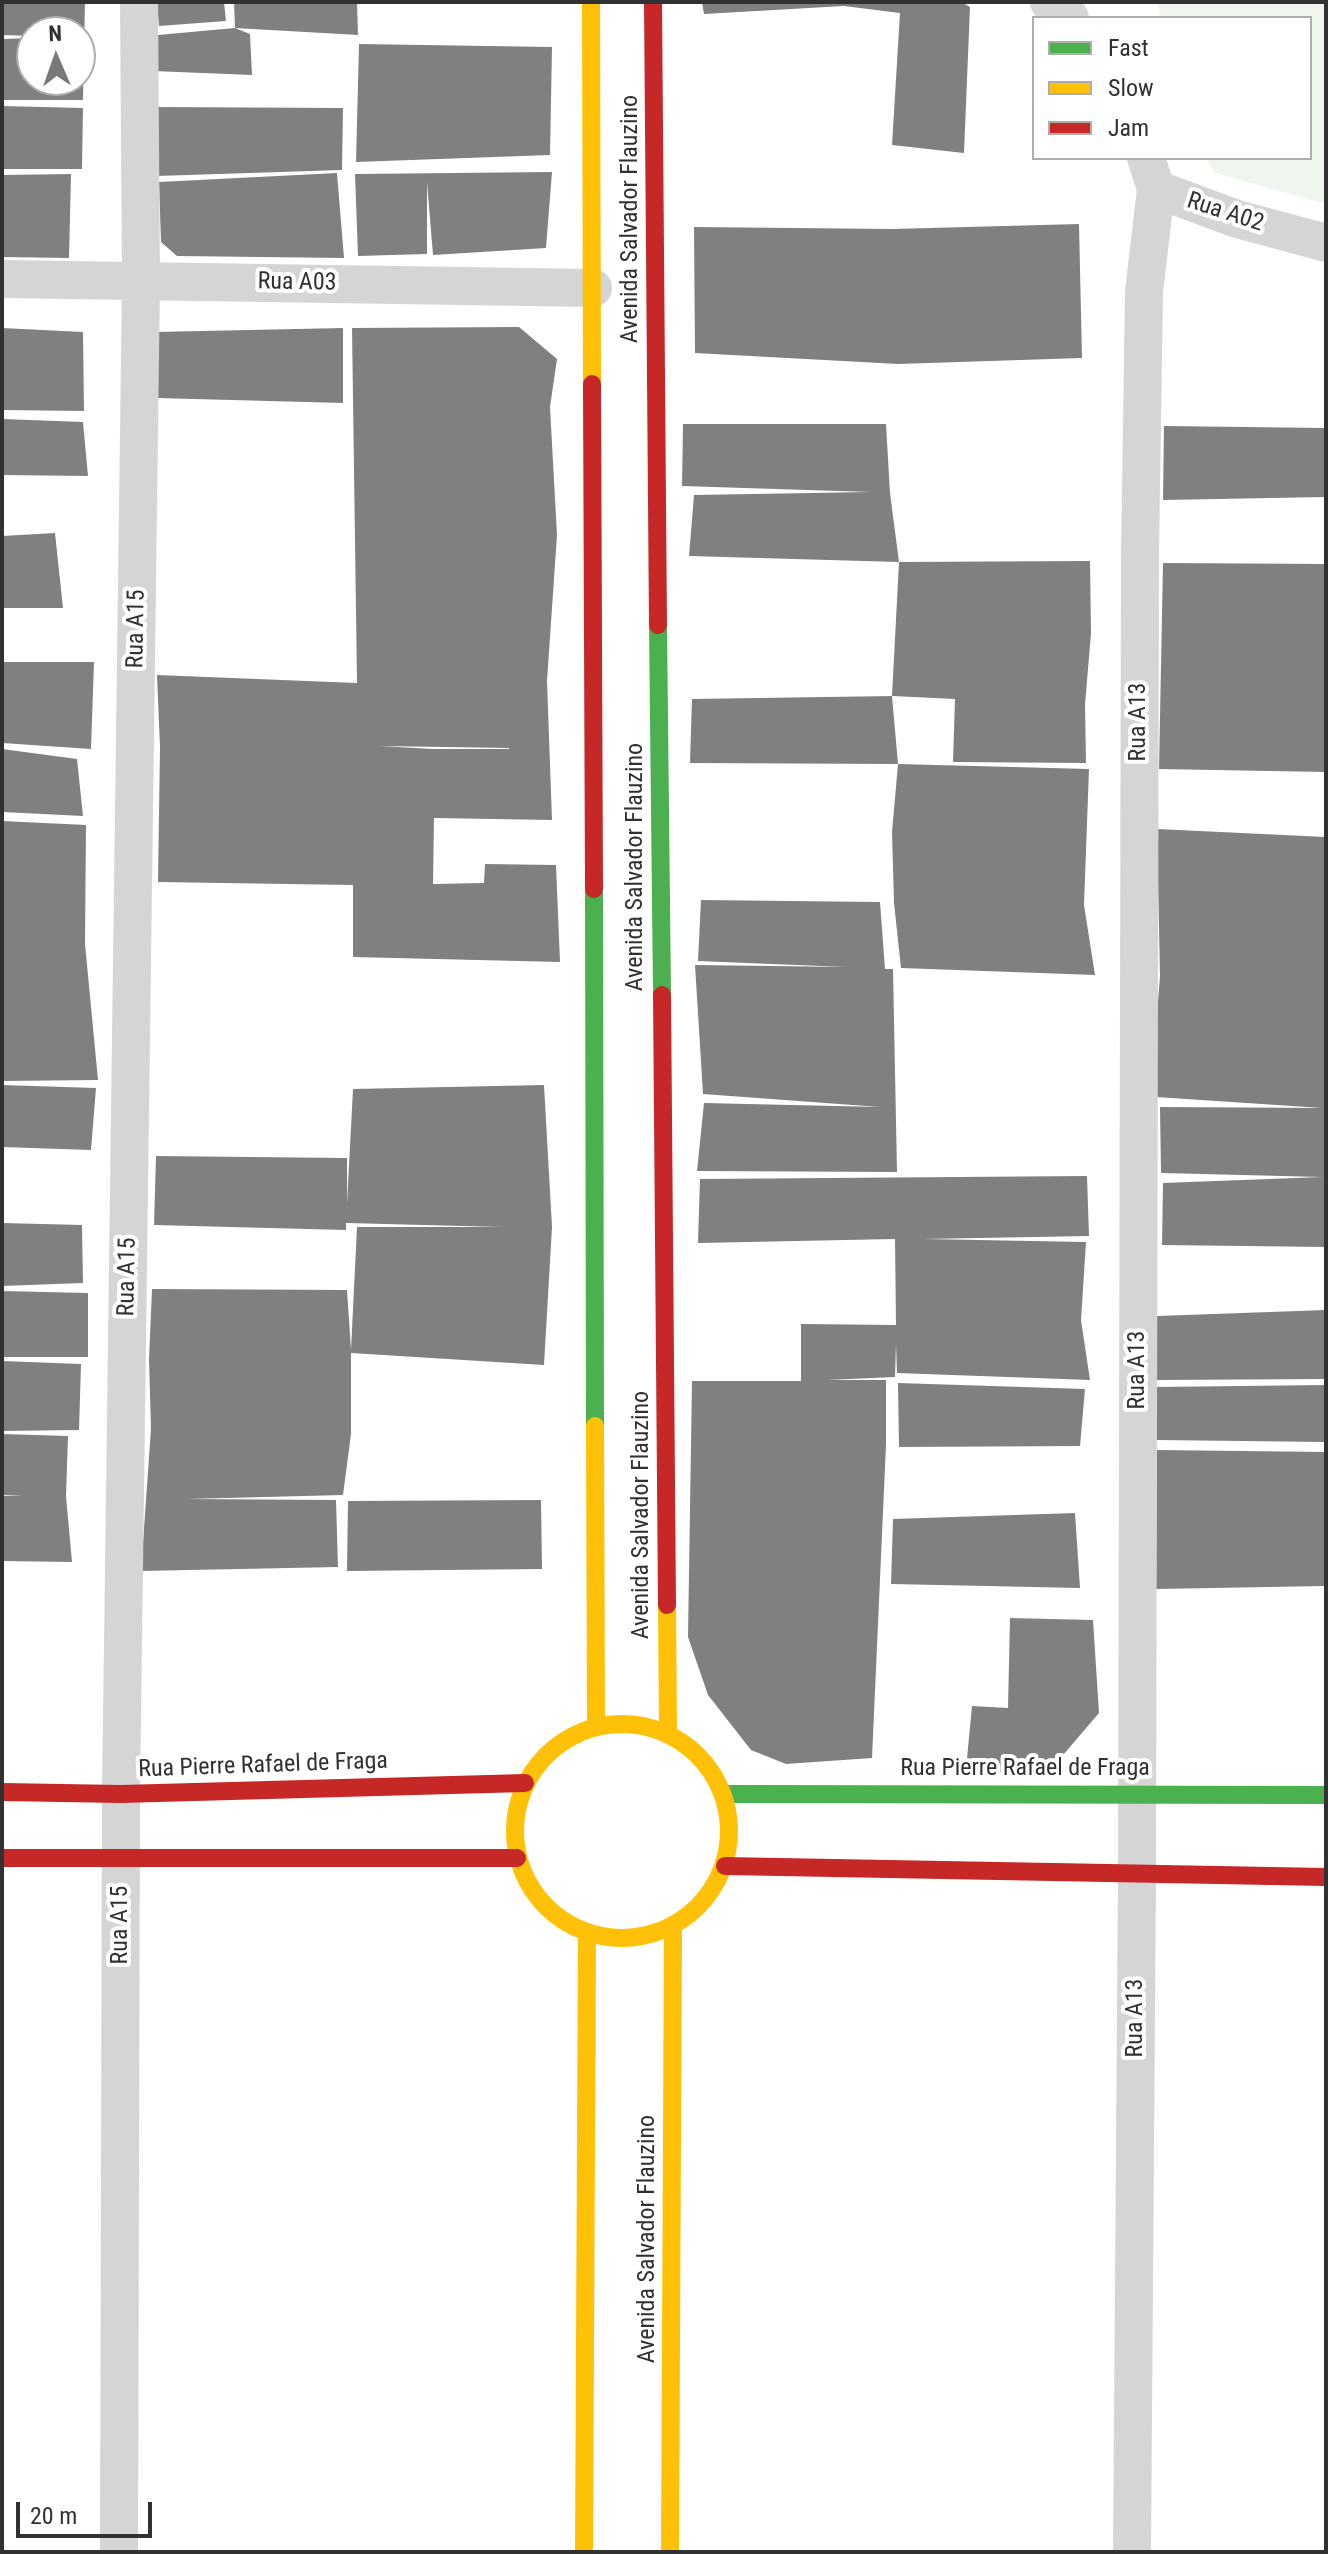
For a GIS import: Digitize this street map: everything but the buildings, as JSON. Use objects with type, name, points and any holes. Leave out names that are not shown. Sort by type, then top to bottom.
[{"type":"street","name":"Rua A15","points":[[119,2552],[121,1794],[141,281],[139,2]]},
{"type":"street","name":"Avenida Salvador Flauzino","points":[[591,2],[596,1726]]},
{"type":"street","name":"Avenida Salvador Flauzino","points":[[653,2],[668,1731]]},
{"type":"street","points":[[1049,2],[1067,16]]},
{"type":"street","name":"Rua A02","points":[[1151,174],[1237,219],[1326,243]]},
{"type":"street","name":"Rua A13","points":[[1132,2552],[1140,554],[1144,292],[1151,174]]},
{"type":"street","name":"Rua A03","points":[[2,279],[593,288]]},
{"type":"street","points":[[619,1723],[668,1731],[702,1758],[724,1794],[730,1830],[725,1866],[713,1890],[695,1910],[673,1925],[646,1936],[616,1938],[587,1933],[563,1921],[543,1904],[527,1882],[517,1858],[514,1833],[516,1808],[525,1783],[554,1747],[596,1726],[619,1723]]},
{"type":"street","name":"Rua Pierre Rafael de Fraga","points":[[2,1792],[121,1794],[525,1783]]},
{"type":"street","name":"Rua Pierre Rafael de Fraga","points":[[724,1794],[1326,1795]]},
{"type":"street","points":[[2,1858],[517,1858]]},
{"type":"street","points":[[725,1866],[1326,1877]]},
{"type":"street","name":"Avenida Salvador Flauzino","points":[[670,2552],[673,1925]]},
{"type":"street","points":[[584,2552],[587,1933]]},
{"type":"shaded area","points":[[1158,2],[1326,2],[1326,204],[1215,173],[1207,160],[1312,160],[1312,16],[1160,16]]},
{"type":"traffic: fast","points":[[658,625],[662,995]]},
{"type":"traffic: fast","points":[[594,889],[595,1426]]},
{"type":"traffic: fast","points":[[724,1794],[1326,1795]]},
{"type":"traffic: slow","points":[[591,2],[592,384]]},
{"type":"traffic: slow","points":[[595,1426],[596,1726]]},
{"type":"traffic: slow","points":[[667,1605],[668,1731]]},
{"type":"traffic: slow","points":[[622,1724],[663,1732],[698,1755],[721,1790],[729,1831],[721,1872],[698,1907],[663,1930],[622,1938],[581,1930],[546,1907],[523,1872],[515,1831],[523,1790],[546,1755],[581,1732],[622,1724]]},
{"type":"traffic: slow","points":[[670,2552],[673,1925]]},
{"type":"traffic: slow","points":[[584,2552],[587,1933]]},
{"type":"traffic: jam","points":[[653,2],[658,625]]},
{"type":"traffic: jam","points":[[592,384],[594,889]]},
{"type":"traffic: jam","points":[[662,995],[667,1605]]},
{"type":"traffic: jam","points":[[2,1792],[121,1794],[525,1783]]},
{"type":"traffic: jam","points":[[2,1858],[517,1858]]},
{"type":"traffic: jam","points":[[725,1866],[1326,1877]]}]
